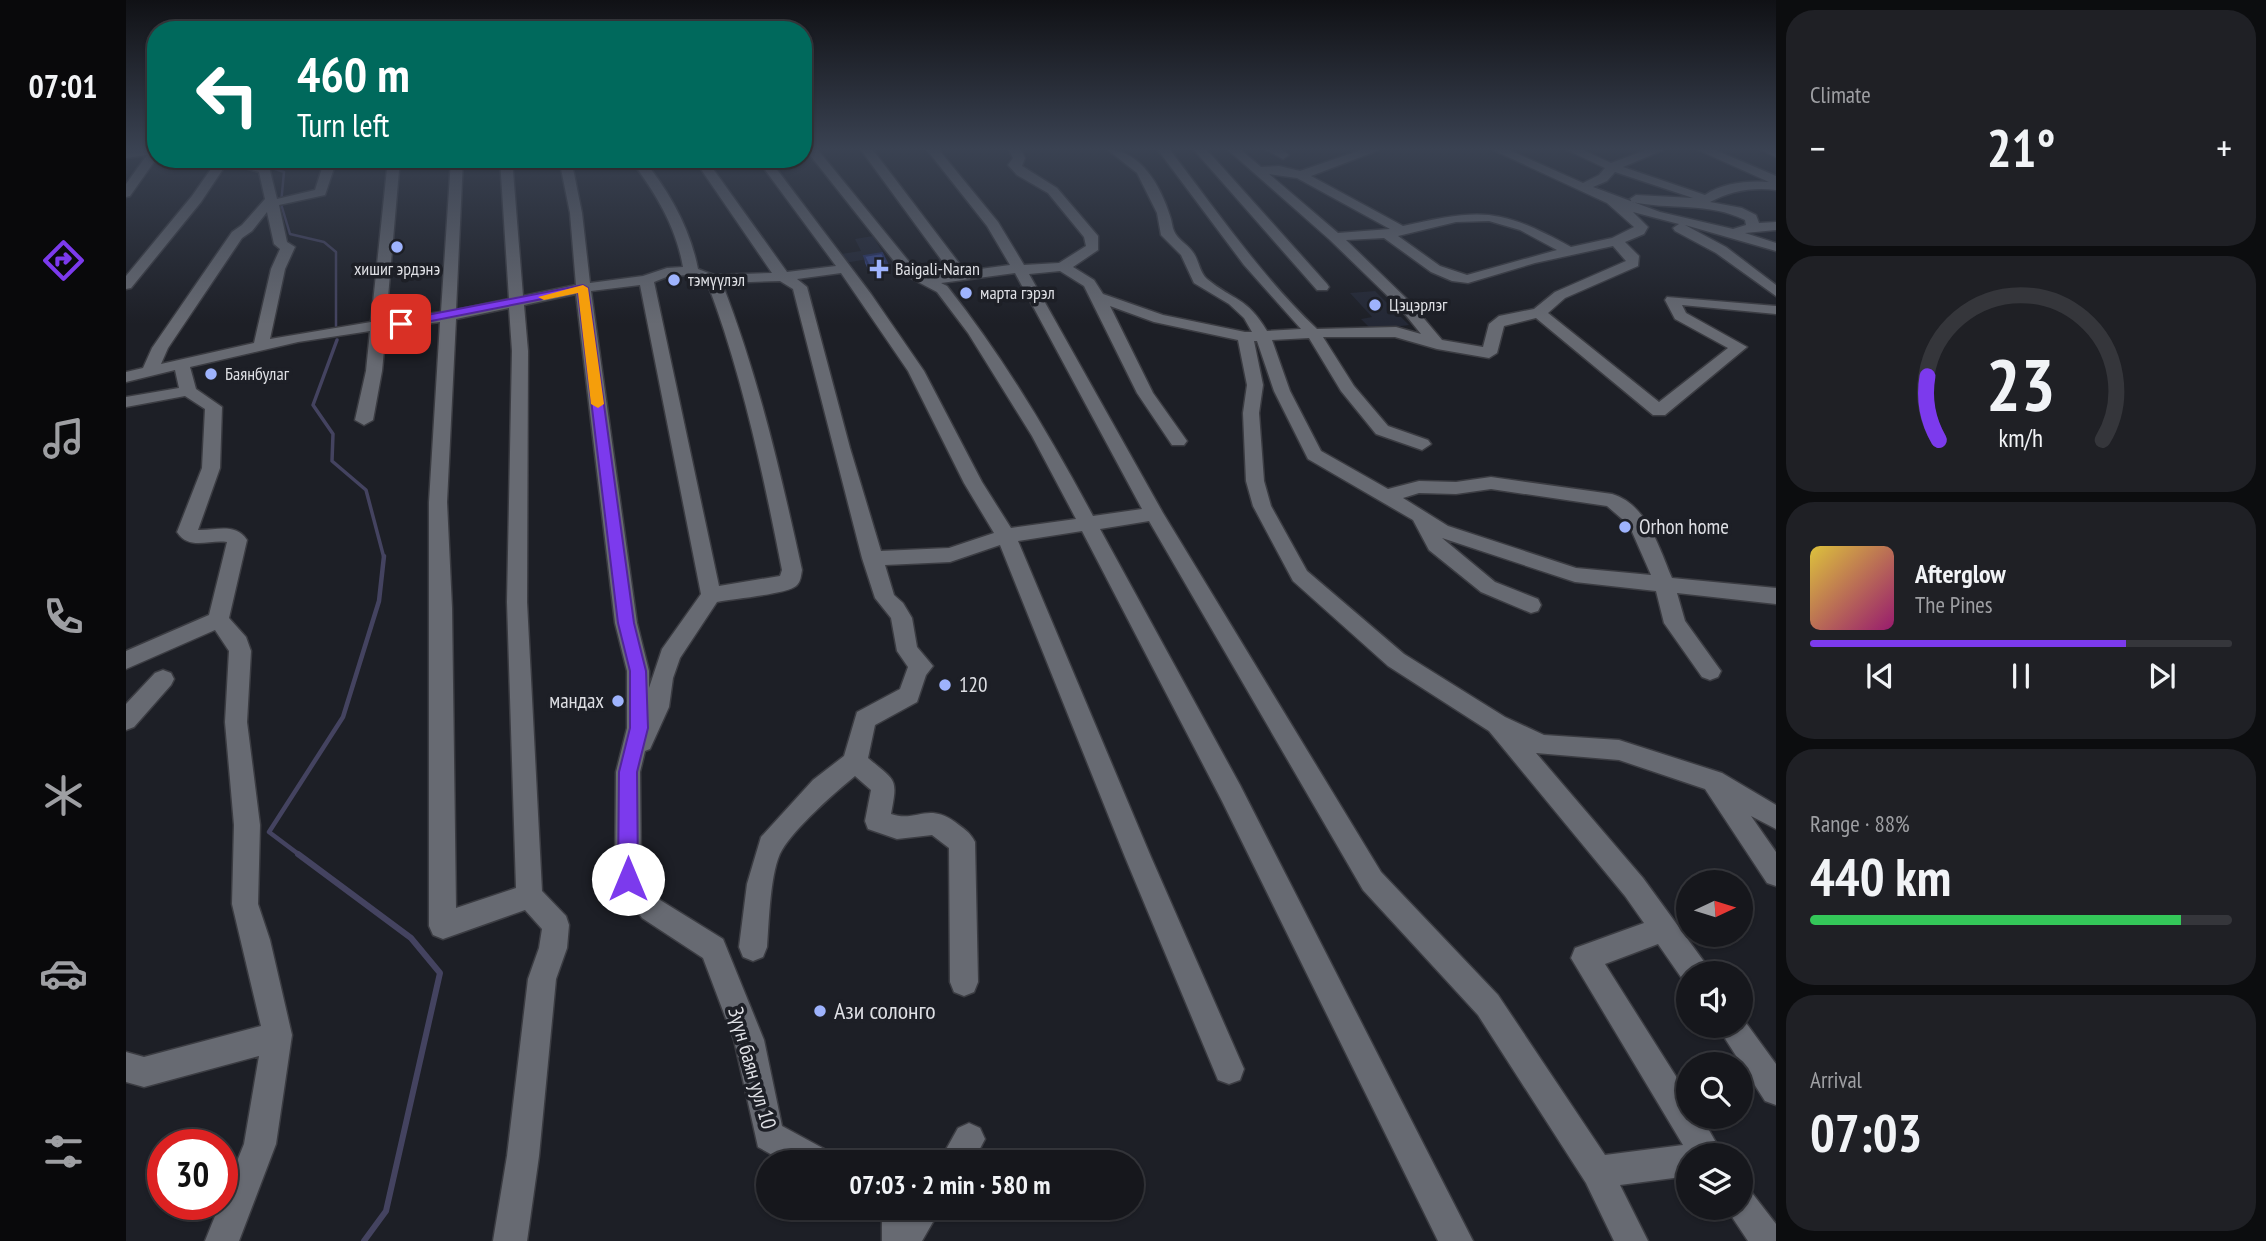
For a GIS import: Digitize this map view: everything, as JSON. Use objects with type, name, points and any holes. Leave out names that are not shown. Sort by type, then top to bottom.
[{"type":"street","points":[[126,285],[190,208]]},
{"type":"street","points":[[149,372],[160,348],[237,235],[269,208]]},
{"type":"street","points":[[261,344],[278,270],[288,247],[281,244],[277,208]]},
{"type":"street","points":[[365,420],[374,370],[389,208]]},
{"type":"street","points":[[454,208],[438,502],[441,557],[439,828],[443,926],[529,896]]},
{"type":"street","points":[[510,1241],[523,1156],[540,992],[553,948],[556,925],[529,896],[517,602],[521,411],[512,208]]},
{"type":"street","name":"Зүүн баян уул 10","points":[[575,208],[626,623],[638,671],[639,728],[628,772],[628,879],[652,909],[713,949],[749,1040],[769,1136],[795,1150]]},
{"type":"street","points":[[667,208],[689,251],[691,271]]},
{"type":"street","points":[[735,208],[783,276],[800,287],[872,558],[885,598],[896,609],[901,620],[906,652],[922,666],[917,670],[909,695],[865,719],[855,762],[822,788],[770,845],[760,884],[753,947]]},
{"type":"street","points":[[799,208],[866,297],[916,371],[973,483],[1006,536],[1229,1069]]},
{"type":"street","points":[[859,208],[910,272],[943,289],[1004,376],[1091,526],[1231,793],[1456,1241]]},
{"type":"street","points":[[910,208],[961,276]]},
{"type":"street","points":[[979,208],[1019,268],[1154,514],[1372,881],[1488,1005],[1597,1172],[1631,1241]]},
{"type":"street","points":[[929,281],[1019,268],[1063,267],[1093,247],[1091,236],[1066,208]]},
{"type":"street","points":[[1160,208],[1168,235],[1187,254],[1199,280],[1234,301],[1250,315],[1254,337],[1255,385],[1251,413],[1255,481],[1262,506],[1300,576],[1396,660],[1497,724],[1542,745],[1619,750],[1713,781],[1776,818]]},
{"type":"street","points":[[1208,208],[1289,310],[1313,333],[1347,388],[1382,430],[1422,444]]},
{"type":"street","points":[[1251,208],[1322,288]]},
{"type":"street","points":[[1300,208],[1335,237],[1405,305],[1437,344]]},
{"type":"street","points":[[1360,208],[1404,232]]},
{"type":"street","points":[[1387,234],[1440,272],[1457,279],[1468,279],[1634,234],[1641,227],[1618,208]]},
{"type":"street","points":[[1636,208],[1723,230],[1776,247]]},
{"type":"street","points":[[1721,208],[1737,211],[1751,218],[1752,228]]},
{"type":"street","points":[[1656,215],[1721,250],[1776,292]]},
{"type":"street","points":[[1335,237],[1404,232],[1456,218],[1489,217],[1525,227],[1570,252]]},
{"type":"street","points":[[1723,230],[1776,226]]},
{"type":"street","points":[[1098,297],[1159,319],[1254,337],[1396,332],[1437,344],[1489,353],[1497,324],[1504,319],[1539,313],[1560,295],[1633,263],[1632,256],[1616,241]]},
{"type":"street","points":[[1063,267],[1089,284],[1098,297],[1145,393],[1178,440]]},
{"type":"street","points":[[126,377],[261,344],[448,316],[583,288],[646,280],[667,272],[691,271],[713,279],[783,276],[843,269]]},
{"type":"street","points":[[711,594],[785,583],[790,580],[792,569],[773,480],[729,320],[713,279]]},
{"type":"street","points":[[628,772],[658,707],[662,678],[670,655],[711,594],[646,280]]},
{"type":"street","points":[[1539,313],[1572,342],[1598,358],[1630,384],[1659,411],[1739,347],[1680,316],[1672,300],[1776,310]]},
{"type":"street","points":[[1254,337],[1314,455],[1417,514],[1441,531],[1575,575],[1776,596]]},
{"type":"street","points":[[182,365],[188,391]]},
{"type":"street","points":[[126,402],[188,391],[214,407],[211,468],[187,532],[198,537],[225,533],[237,540],[218,620]]},
{"type":"street","points":[[1385,496],[1419,487],[1456,488],[1491,483],[1612,500],[1637,521],[1665,585],[1675,623],[1710,671]]},
{"type":"street","points":[[872,558],[950,555],[1006,536],[1091,526],[1154,514]]},
{"type":"street","points":[[1417,514],[1436,545],[1488,587],[1531,605]]},
{"type":"street","points":[[126,660],[218,620]]},
{"type":"street","points":[[218,620],[238,643],[240,651],[236,722],[247,825],[244,904],[256,940],[277,1035],[260,1144],[222,1241]]},
{"type":"street","points":[[638,671],[662,678]]},
{"type":"street","points":[[126,720],[163,679]]},
{"type":"street","points":[[1497,724],[1633,887],[1687,961]]},
{"type":"street","points":[[855,762],[884,786],[877,821],[897,828],[936,823],[962,842],[964,982]]},
{"type":"street","points":[[1713,781],[1776,874]]},
{"type":"street","points":[[1664,929],[1585,958],[1700,1143]]},
{"type":"street","points":[[126,1067],[144,1072],[234,1050],[277,1035]]},
{"type":"street","points":[[1739,1038],[1776,1090]]},
{"type":"street","points":[[1597,1172],[1676,1162]]},
{"type":"street","points":[[899,1220],[901,1241]]},
{"type":"street","points":[[901,1241],[916,1220]]},
{"type":"street","points":[[1753,1220],[1768,1241]]},
{"type":"shaded area","points":[[873,236],[885,256],[845,263],[841,254],[861,251],[855,239]]},
{"type":"shaded area","name":"Цэцэрлэг","points":[[1375,291],[1409,325],[1372,330],[1361,319],[1372,317],[1350,293]]},
{"type":"building","points":[[882,253],[887,263],[869,266],[864,256]]},
{"type":"waterway","points":[[282,208],[290,234],[324,242],[336,252],[336,326]]},
{"type":"waterway","points":[[337,340],[313,405],[333,434],[332,461],[366,490],[384,557]]},
{"type":"waterway","points":[[301,856],[269,832],[343,717],[379,601],[384,557]]},
{"type":"waterway","points":[[298,854],[411,938],[440,973],[386,1211],[364,1241]]},
{"type":"slow traffic","points":[[544,297],[583,288],[598,404]]},
{"type":"place","name":"хишиг эрдэнэ","points":[[397,247]]},
{"type":"place","name":"Baigali-Naran","points":[[879,269]]},
{"type":"place","name":"тэмүүлэл","points":[[674,280]]},
{"type":"place","name":"марта гэрэл","points":[[966,293]]},
{"type":"place","name":"Цэцэрлэг","points":[[1375,305]]},
{"type":"place","name":"Баянбулаг","points":[[211,374]]},
{"type":"place","name":"Orhon home","points":[[1625,527]]},
{"type":"place","name":"120","points":[[945,685]]},
{"type":"place","name":"мандах","points":[[618,701]]},
{"type":"place","name":"Ази солонго","points":[[820,1011]]},
{"type":"route","points":[[401,324],[583,288],[626,623],[638,671],[639,728],[628,772],[628,879]]}]
